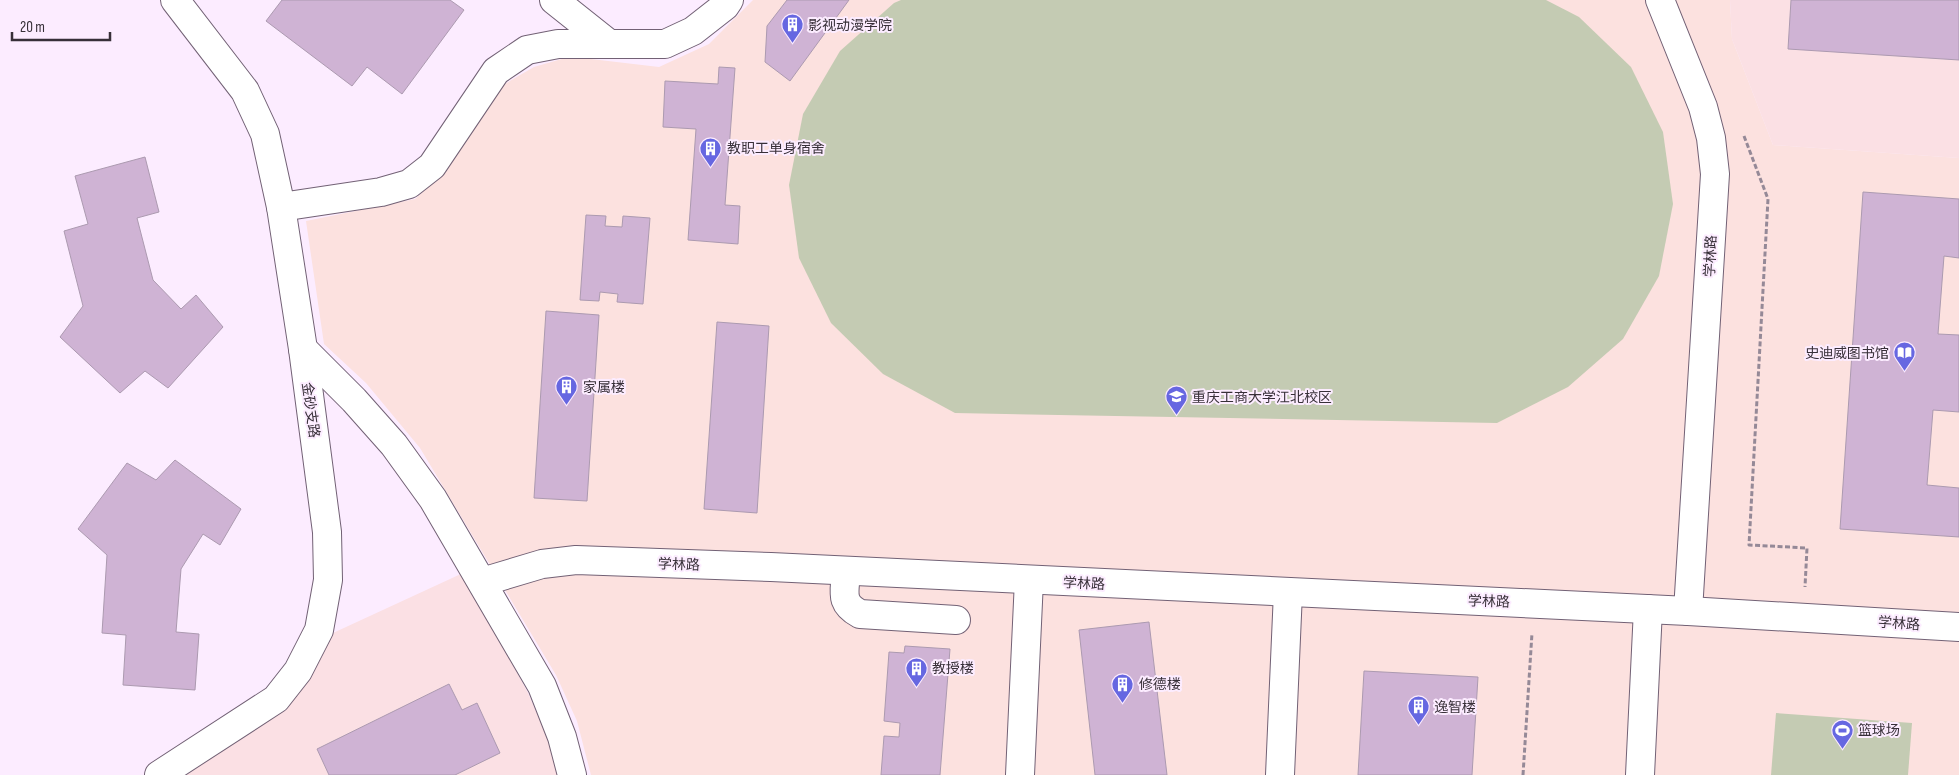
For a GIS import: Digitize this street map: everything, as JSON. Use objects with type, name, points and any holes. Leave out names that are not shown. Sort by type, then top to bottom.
[{"type":"street","name":"金砂支路","points":[[159,775],[276,699],[298,671],[318,630],[328,580],[327,532],[303,349],[281,207],[265,134],[245,91],[175,0]]},
{"type":"street","points":[[554,0],[608,43]]},
{"type":"street","points":[[281,207],[381,192],[409,184],[432,166],[496,71],[526,50],[558,44],[665,44],[693,31],[730,0]]},
{"type":"street","name":"学林路","points":[[1660,0],[1703,107],[1711,138],[1715,174],[1688,611]]},
{"type":"street","points":[[303,349],[354,400],[394,445],[433,499],[542,686],[562,737],[572,775]]},
{"type":"street","name":"学林路","points":[[482,582],[542,564],[576,560],[1534,603],[1959,627]]},
{"type":"street","points":[[846,571],[845,602],[850,609],[860,614],[956,620]]},
{"type":"street","points":[[1020,775],[1029,580]]},
{"type":"street","points":[[1280,775],[1288,592]]},
{"type":"street","points":[[1640,775],[1648,609]]},
{"type":"path","points":[[1768,199],[1749,545],[1807,548],[1803,618]]},
{"type":"path","points":[[1523,775],[1534,603]]},
{"type":"shaded area","name":"重庆工商大学江北校区","points":[[753,0],[1730,0],[1732,39],[1773,145],[1959,158],[1959,775],[591,775],[577,721],[556,675],[420,448],[366,383],[324,344],[306,221],[415,199],[445,172],[503,85],[534,67],[565,58],[659,67],[709,44]]},
{"type":"shaded area","points":[[1730,0],[1959,0],[1959,158],[1773,145],[1732,39]]},
{"type":"shaded area","points":[[463,573],[528,693],[550,744],[558,775],[184,775],[287,707],[312,674],[333,633]]},
{"type":"green space","points":[[901,0],[1546,0],[1579,17],[1631,67],[1663,132],[1673,204],[1659,276],[1623,339],[1568,387],[1497,423],[955,413],[883,374],[831,323],[799,258],[789,185],[803,114],[840,51],[894,3]]},
{"type":"green space","name":"篮球场","points":[[1776,713],[1912,723],[1908,775],[1771,775]]},
{"type":"building","points":[[282,0],[450,0],[464,10],[402,94],[367,67],[352,86],[266,21]]},
{"type":"building","name":"影视动漫学院","points":[[787,0],[849,0],[790,81],[765,62],[767,26]]},
{"type":"building","points":[[1791,0],[1959,0],[1959,60],[1788,49]]},
{"type":"building","name":"教职工单身宿舍","points":[[719,67],[735,68],[725,205],[740,206],[738,244],[688,240],[696,129],[663,127],[665,81],[718,84]]},
{"type":"building","points":[[145,157],[159,212],[137,218],[153,280],[181,309],[196,295],[223,327],[168,388],[145,371],[120,393],[60,337],[83,306],[64,231],[88,224],[75,176]]},
{"type":"building","name":"史迪威图书馆","points":[[1863,192],[1959,199],[1959,258],[1944,256],[1938,334],[1959,335],[1959,412],[1933,410],[1927,485],[1959,488],[1959,537],[1840,529]]},
{"type":"building","points":[[586,215],[606,216],[605,226],[622,227],[623,216],[650,218],[643,304],[617,302],[618,294],[600,292],[599,301],[580,300]]},
{"type":"building","name":"家属楼","points":[[546,311],[599,315],[587,501],[534,498]]},
{"type":"building","points":[[717,322],[769,326],[757,513],[704,509]]},
{"type":"building","points":[[175,460],[241,509],[220,545],[203,534],[181,569],[176,632],[199,634],[195,690],[123,685],[126,635],[102,633],[107,555],[78,529],[127,463],[156,480]]},
{"type":"building","name":"修德楼","points":[[1149,622],[1167,775],[1095,775],[1079,630]]},
{"type":"building","name":"教授楼","points":[[905,646],[950,649],[940,775],[881,775],[884,736],[899,737],[900,723],[884,721],[889,652],[904,653]]},
{"type":"building","name":"逸智楼","points":[[1364,671],[1478,677],[1472,775],[1358,775]]},
{"type":"building","points":[[449,684],[462,710],[477,703],[500,753],[455,775],[329,775],[317,749]]},
{"type":"place","name":"影视动漫学院","points":[[792,44]]},
{"type":"place","name":"教职工单身宿舍","points":[[711,167]]},
{"type":"place","name":"史迪威图书馆","points":[[1905,372]]},
{"type":"place","name":"家属楼","points":[[567,406]]},
{"type":"place","name":"重庆工商大学江北校区","points":[[1176,416]]},
{"type":"place","name":"教授楼","points":[[916,687]]},
{"type":"place","name":"修德楼","points":[[1123,703]]},
{"type":"place","name":"逸智楼","points":[[1418,726]]},
{"type":"place","name":"篮球场","points":[[1842,749]]}]
